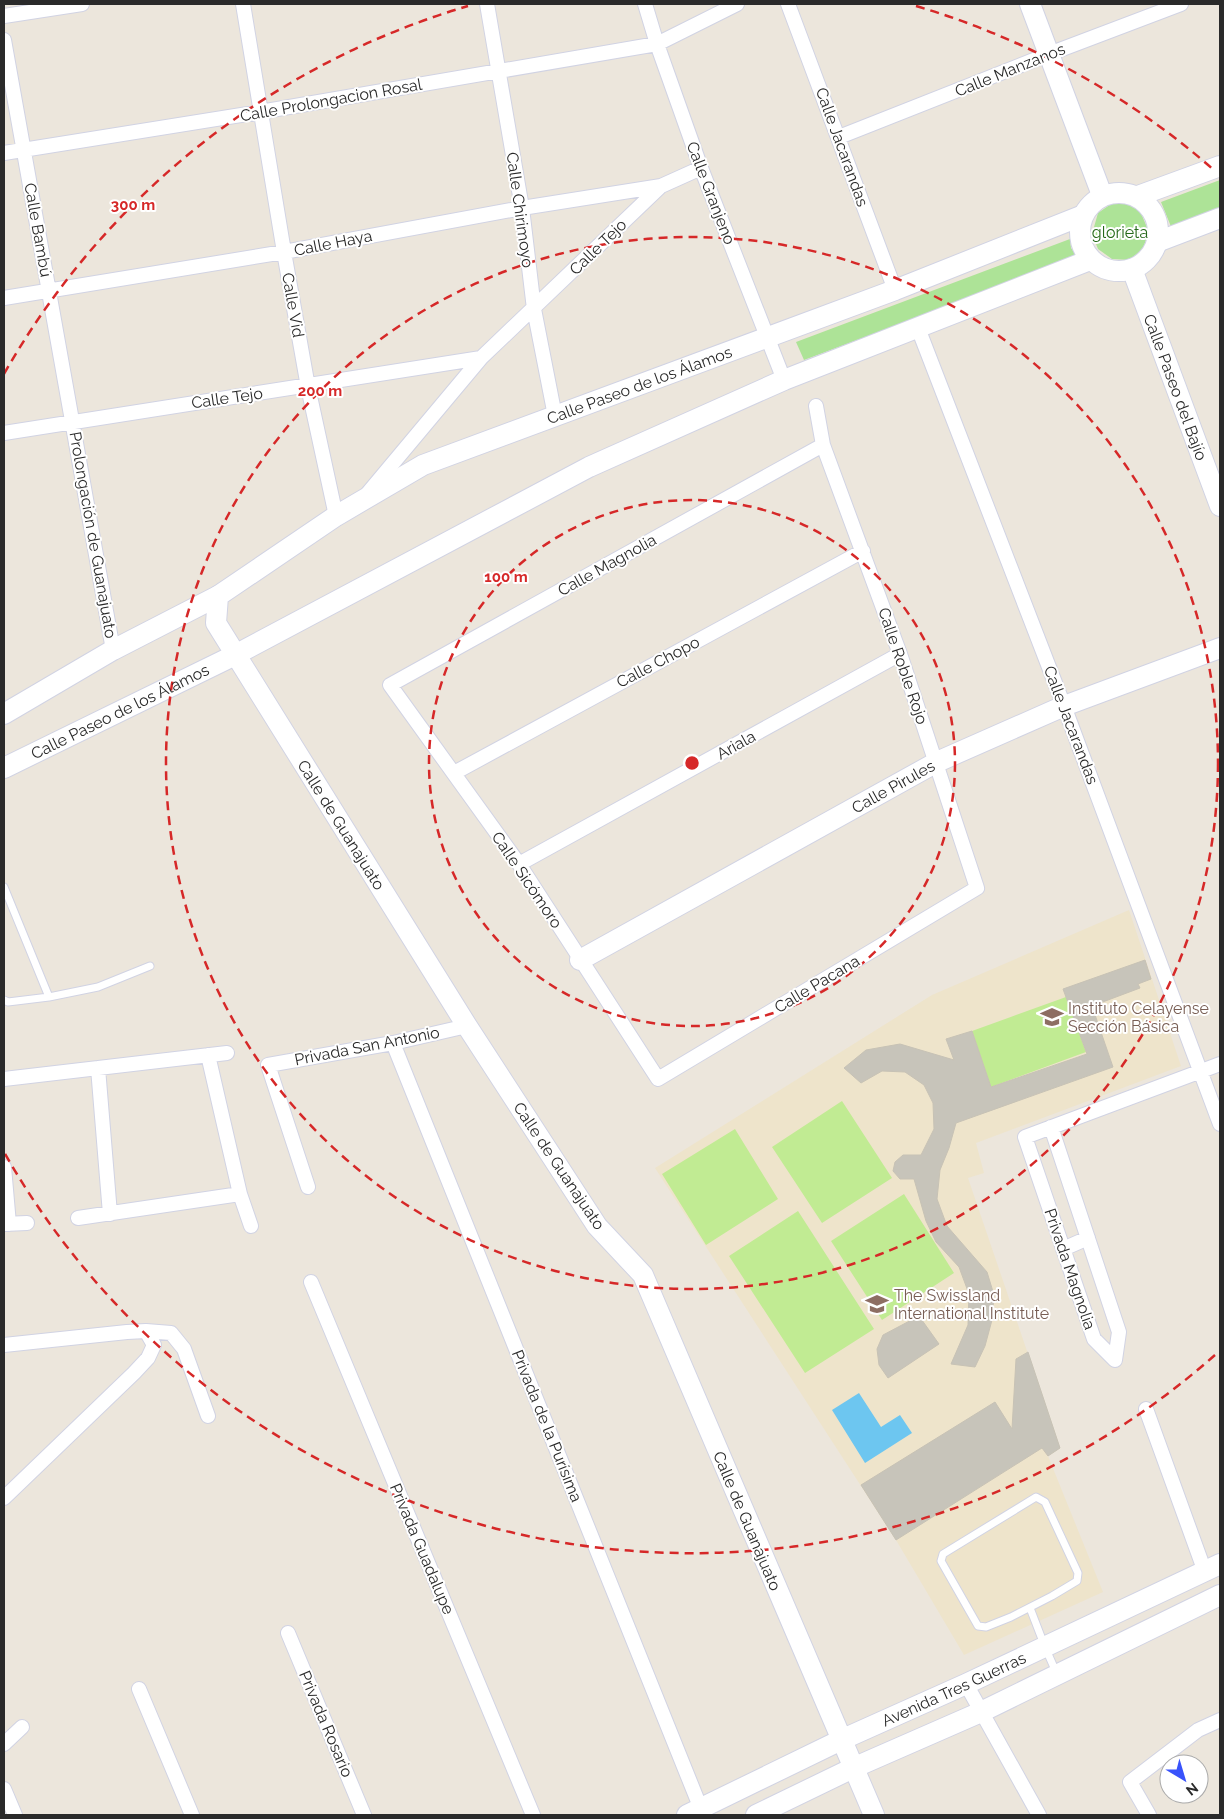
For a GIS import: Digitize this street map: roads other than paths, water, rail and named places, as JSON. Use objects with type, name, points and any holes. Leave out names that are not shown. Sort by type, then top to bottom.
[{"type":"main road","points":[[1030,4],[1102,195]]},
{"type":"main road","points":[[1138,196],[1220,166]]},
{"type":"main road","points":[[1120,192],[1138,196],[1151,208],[1158,224],[1157,242],[1148,259],[1132,269],[1110,271],[1090,260],[1079,239],[1082,216],[1102,195],[1120,192]]},
{"type":"main road","name":"Calle Paseo de los Álamos","points":[[4,714],[113,650],[218,596],[336,516],[423,465],[766,336],[895,290],[1082,216]]},
{"type":"main road","points":[[1157,242],[1220,218]]},
{"type":"main road","name":"Calle Paseo de los Álamos","points":[[4,768],[235,655],[589,467],[784,380],[1090,260]]},
{"type":"main road","name":"Calle Paseo del Bajío","points":[[1132,269],[1220,506]]},
{"type":"main road","points":[[218,596],[216,623],[235,655]]},
{"type":"main road","name":"Calle Pirules","points":[[580,960],[936,762],[1064,706],[1220,648]]},
{"type":"main road","name":"Calle de Guanajuato","points":[[235,655],[467,1026],[597,1226],[643,1275],[874,1815]]},
{"type":"main road","name":"Avenida Tres Guerras","points":[[697,1813],[841,1740],[966,1684],[1213,1568]]},
{"type":"main road","name":"Avenida Tres Guerras","points":[[756,1815],[853,1768],[981,1712],[1220,1595]]},
{"type":"street","points":[[4,16],[82,4]]},
{"type":"street","name":"Calle Vid","points":[[243,4],[308,386],[336,516]]},
{"type":"street","name":"Calle Chirimoyo","points":[[487,4],[522,208],[534,309],[555,416]]},
{"type":"street","name":"Calle Granjeno","points":[[645,4],[657,44],[701,168],[784,380]]},
{"type":"street","name":"Calle Prolongacion Rosal","points":[[4,153],[260,112],[657,44],[737,4]]},
{"type":"street","name":"Calle Jacarandas","points":[[788,4],[895,290]]},
{"type":"street","name":"Calle Manzanos","points":[[839,137],[1181,4]]},
{"type":"street","name":"Calle Bambú","points":[[4,40],[72,421]]},
{"type":"street","name":"Calle Tejo","points":[[363,499],[480,358],[662,186],[701,168]]},
{"type":"street","name":"Calle Haya","points":[[4,298],[284,252],[522,208],[662,186]]},
{"type":"street","name":"Calle Jacarandas","points":[[918,328],[1064,706],[1220,1124]]},
{"type":"street","name":"Calle Tejo","points":[[4,433],[480,358]]},
{"type":"street","name":"Calle Roble Rojo","points":[[816,406],[823,445],[900,654],[977,888]]},
{"type":"street","name":"Prolongación de Guanajuato","points":[[72,421],[113,650]]},
{"type":"street","name":"Calle Magnolia","points":[[390,685],[823,445]]},
{"type":"street","name":"Calle Chopo","points":[[454,773],[863,551]]},
{"type":"street","name":"Ariala","points":[[518,864],[900,654]]},
{"type":"street","name":"Calle Sicómoro","points":[[390,685],[518,864],[658,1079]]},
{"type":"street","name":"Calle Pacana","points":[[658,1079],[977,888]]},
{"type":"street","name":"Privada San Antonio","points":[[308,1187],[268,1065],[393,1043],[467,1026]]},
{"type":"street","name":"Privada de la Purísima","points":[[393,1043],[697,1813]]},
{"type":"street","points":[[4,1079],[226,1053]]},
{"type":"street","points":[[208,1055],[240,1194],[251,1226]]},
{"type":"street","points":[[1201,1071],[1220,1064]]},
{"type":"street","points":[[98,1068],[110,1214]]},
{"type":"street","name":"Privada Magnolia","points":[[1051,1127],[1119,1332],[1115,1360],[1094,1339],[1025,1137],[1051,1127],[1201,1071]]},
{"type":"street","points":[[4,1167],[7,1224],[27,1223]]},
{"type":"street","points":[[78,1218],[240,1194]]},
{"type":"street","points":[[1063,1249],[1088,1238]]},
{"type":"street","name":"Privada Guadalupe","points":[[311,1282],[533,1815]]},
{"type":"street","points":[[4,1345],[127,1332],[171,1333],[184,1349],[208,1416]]},
{"type":"street","points":[[4,1498],[148,1358],[154,1344],[146,1332]]},
{"type":"street","points":[[1146,1410],[1213,1568]]},
{"type":"street","name":"Privada Rosario","points":[[288,1633],[364,1815]]},
{"type":"street","points":[[966,1684],[1039,1815]]},
{"type":"street","points":[[140,1689],[192,1815]]},
{"type":"street","points":[[1149,1815],[1130,1782],[1198,1730],[1220,1720]]},
{"type":"street","points":[[4,1744],[22,1728]]},
{"type":"street","points":[[4,1789],[16,1815]]},
{"type":"lane","points":[[4,887],[49,997]]},
{"type":"lane","points":[[4,1000],[8,1002],[49,997],[98,987],[150,966]]},
{"type":"lane","points":[[1036,1497],[1045,1502],[1078,1573],[1077,1581],[1030,1608],[986,1627],[978,1626],[941,1562],[943,1554],[1036,1497]]},
{"type":"lane","points":[[1030,1608],[1057,1675]]},
{"type":"water","points":[[859,1393],[881,1427],[900,1415],[912,1433],[865,1463],[832,1410]]},
{"type":"place","name":"Instituto Celayense Sección Básica","points":[[1052,1017]]},
{"type":"place","name":"The Swissland International Institute","points":[[877,1304]]},
{"type":"park label","name":"glorieta","points":[[1120,232]]}]
